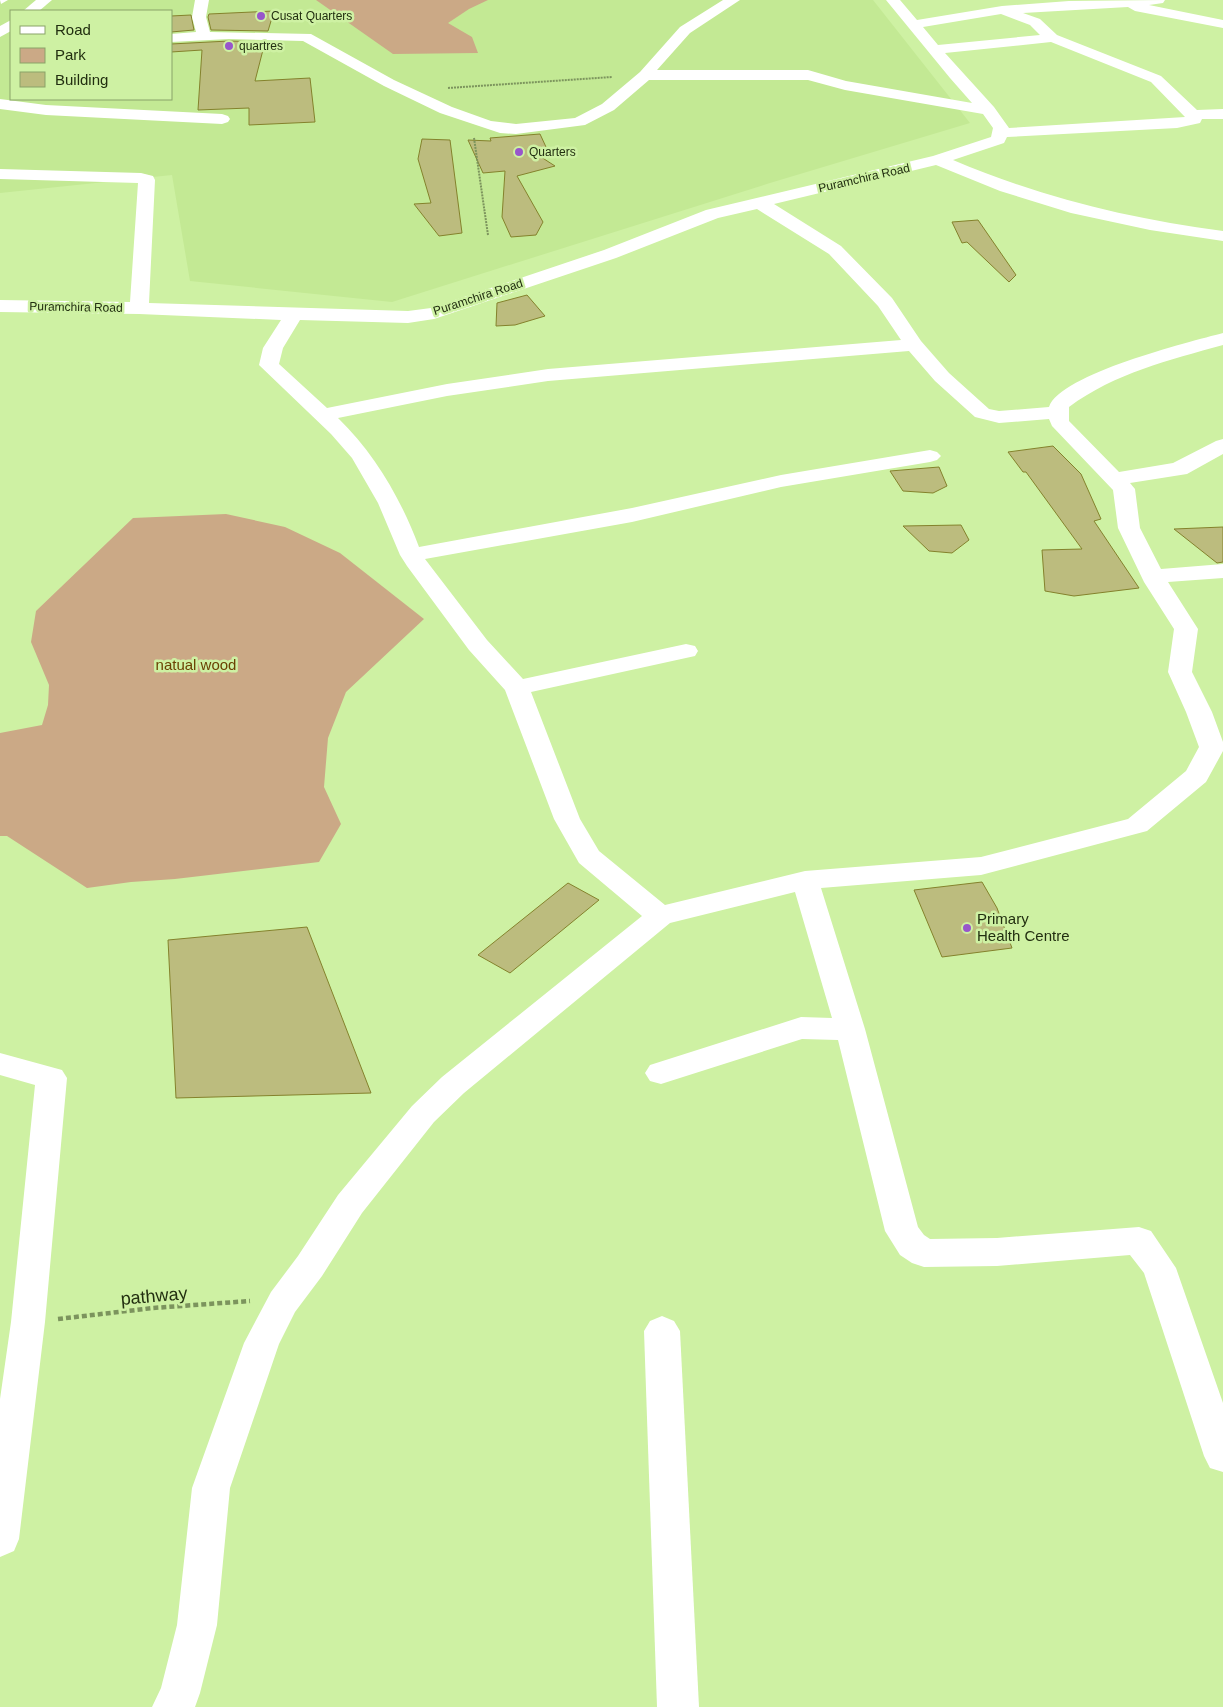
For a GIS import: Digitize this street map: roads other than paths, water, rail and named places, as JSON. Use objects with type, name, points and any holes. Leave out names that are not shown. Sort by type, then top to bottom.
[{"type":"street","points":[[31,10],[45,0]]},
{"type":"street","points":[[202,0],[199,16],[204,36]]},
{"type":"street","points":[[172,38],[229,35],[306,37],[321,44],[345,60],[446,110],[500,128],[516,128],[580,122],[608,107],[645,75],[685,30],[733,0]]},
{"type":"street","points":[[892,0],[988,110],[1001,128],[999,133],[1177,123],[1194,120],[1193,115],[1156,79],[1052,38],[1035,22],[1002,10]]},
{"type":"street","points":[[914,25],[1002,10],[1124,4],[1158,0]]},
{"type":"street","points":[[1124,4],[1223,24]]},
{"type":"street","points":[[935,50],[1052,38]]},
{"type":"street","points":[[645,75],[808,75],[845,85],[988,110]]},
{"type":"street","points":[[921,98],[944,96],[958,92],[962,82]]},
{"type":"street","points":[[0,104],[46,110],[222,119]]},
{"type":"street","points":[[1193,115],[1223,114]]},
{"type":"street","name":"Puramchira Road","points":[[0,306],[139,308],[408,317],[434,313],[610,254],[712,214],[938,160],[998,140],[999,133]]},
{"type":"street","points":[[938,160],[964,172],[1077,209],[1195,233],[1223,236]]},
{"type":"street","points":[[0,174],[141,178],[147,180],[139,308]]},
{"type":"street","points":[[758,202],[835,250],[885,302],[914,345],[942,377],[982,413],[1000,417],[1059,412]]},
{"type":"street","points":[[294,314],[273,348],[269,365],[360,454],[381,489],[411,556],[478,645],[516,688],[567,819],[589,857],[660,916]]},
{"type":"street","points":[[173,1707],[180,1693],[197,1625],[211,1488],[262,1343],[283,1302],[310,1266],[350,1204],[423,1114],[453,1085],[660,916],[805,880],[990,864],[1137,825],[1197,776],[1212,747],[1199,712],[1180,672],[1186,629],[1153,576],[1130,528],[1124,489],[1059,422],[1059,405],[1072,394],[1129,367],[1223,339]]},
{"type":"street","points":[[322,415],[447,390],[548,375],[914,345]]},
{"type":"street","points":[[1114,479],[1179,469],[1223,445]]},
{"type":"street","points":[[411,556],[632,515],[780,481],[930,456]]},
{"type":"street","points":[[1153,576],[1223,572]]},
{"type":"street","points":[[516,688],[686,651]]},
{"type":"street","points":[[805,880],[850,1029],[902,1231],[912,1244],[924,1252],[997,1252],[1139,1241],[1159,1268],[1223,1456]]},
{"type":"street","points":[[661,1073],[801,1028],[850,1029]]},
{"type":"street","points":[[0,1064],[51,1078],[28,1322],[0,1539]]},
{"type":"street","points":[[662,1331],[678,1707]]},
{"type":"place","name":"Cusat Quarters","points":[[261,16]]},
{"type":"place","name":"quartres","points":[[229,46]]},
{"type":"place","name":"Quarters","points":[[519,152]]},
{"type":"place","name":"Primary Health Centre","points":[[967,928]]},
{"type":"park label","name":"natual wood","points":[[196,665]]}]
